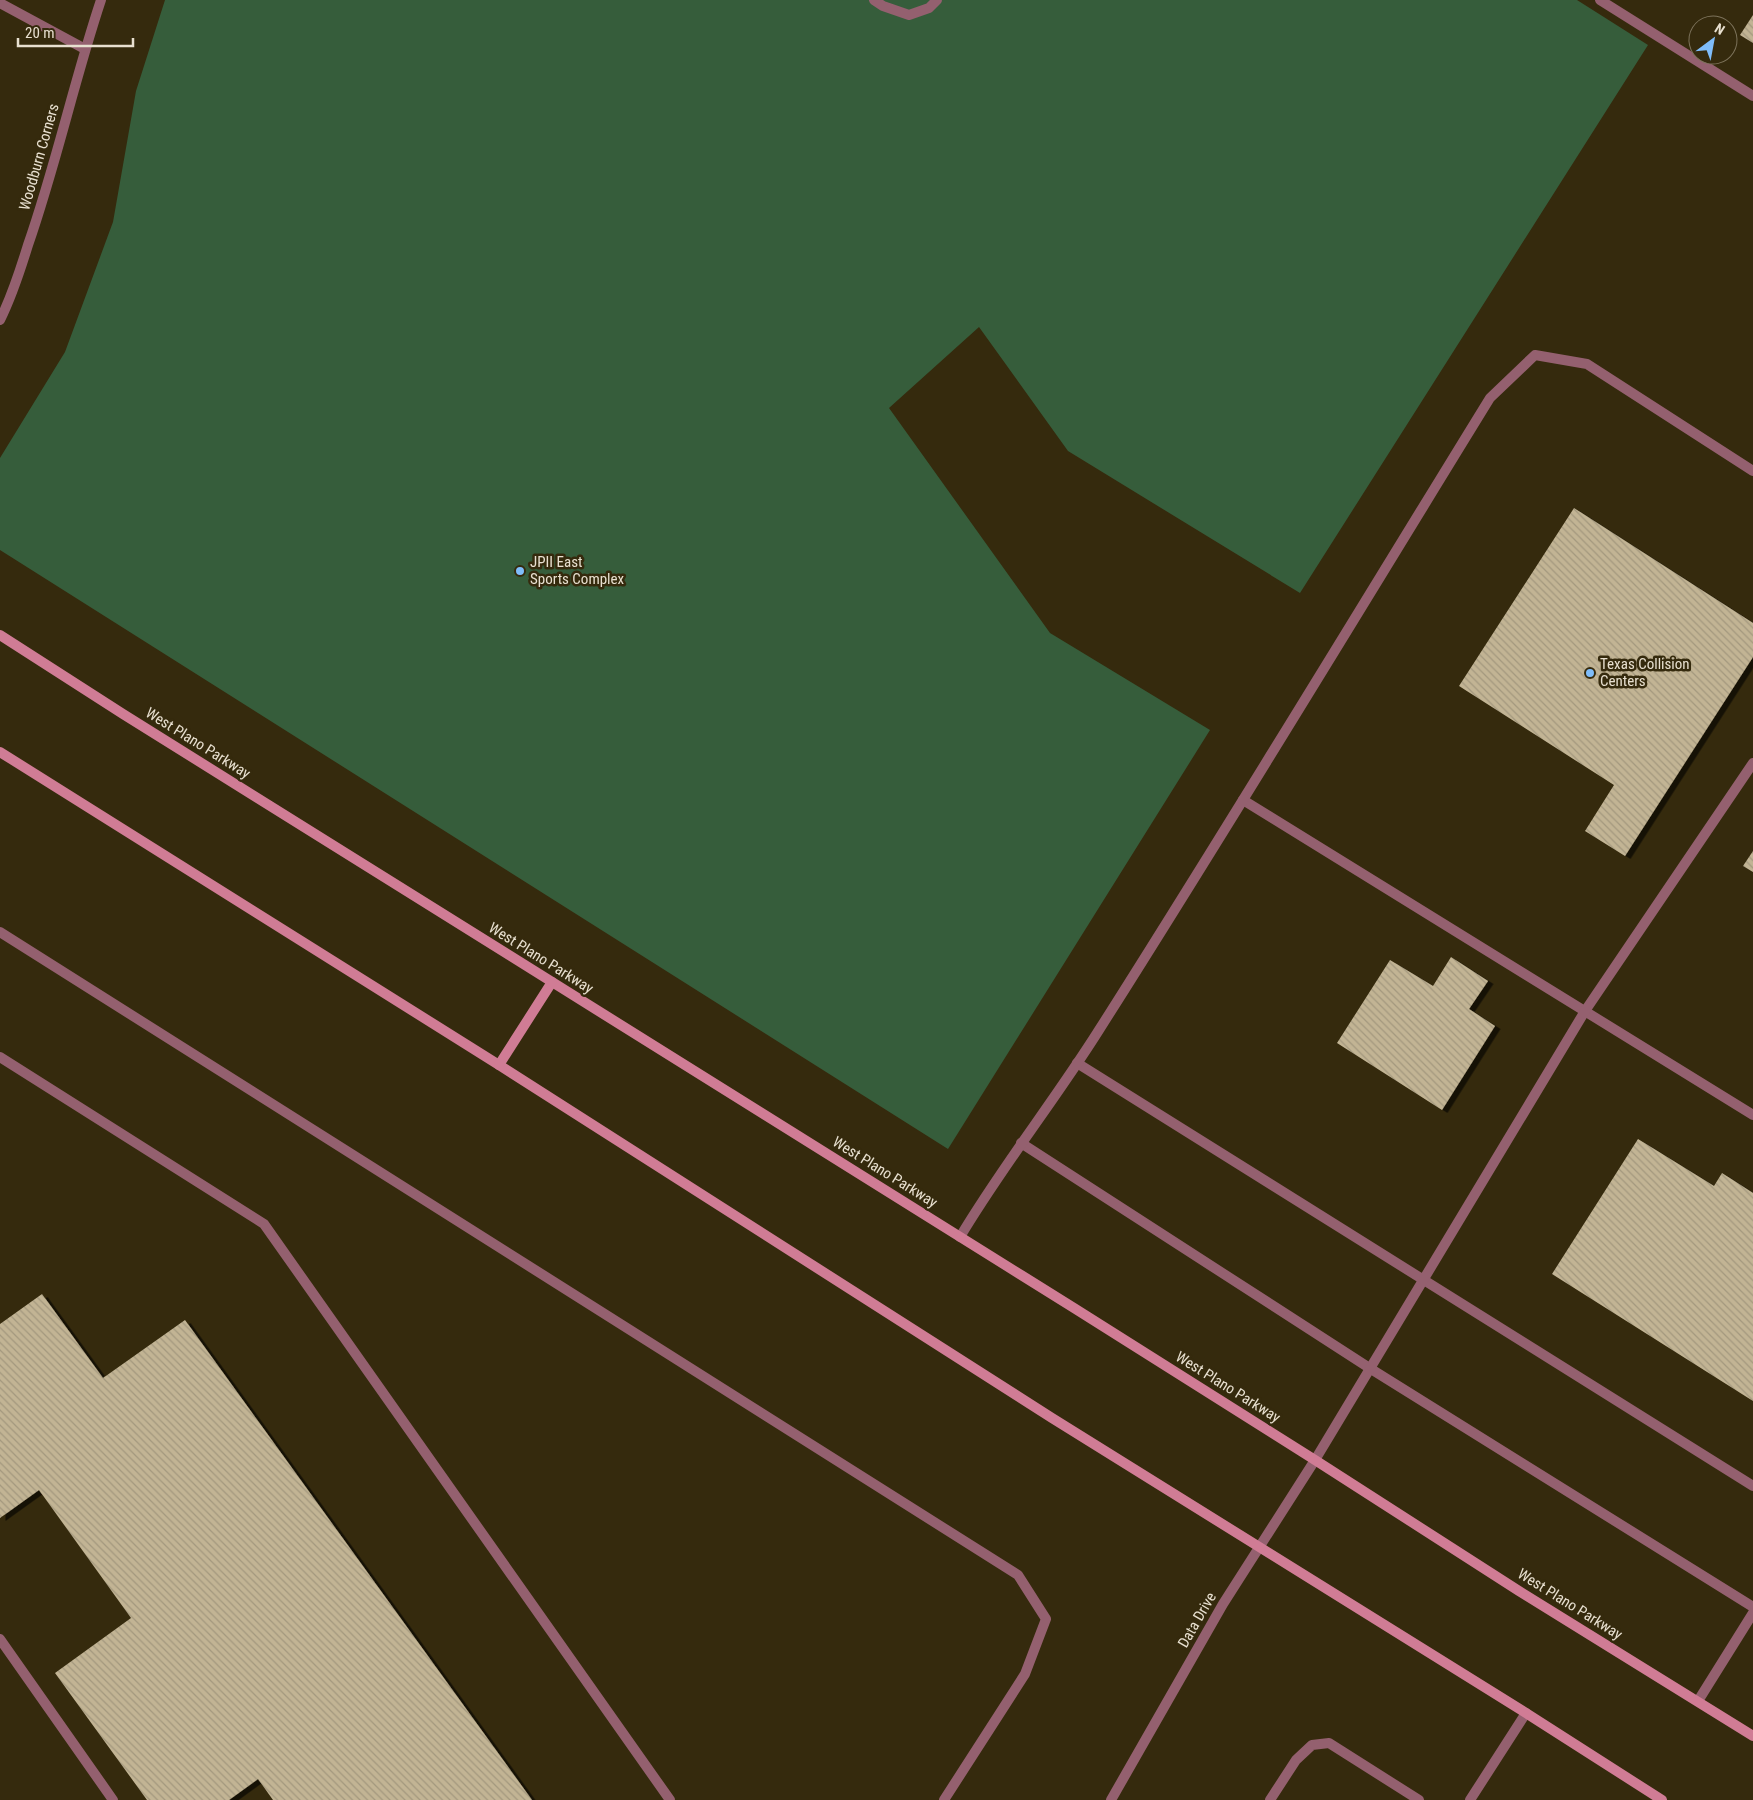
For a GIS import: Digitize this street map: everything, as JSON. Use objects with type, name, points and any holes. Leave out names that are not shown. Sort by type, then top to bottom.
[{"type":"main road","name":"West Plano Parkway","points":[[0,636],[1315,1460],[1527,1596],[1753,1736]]},
{"type":"main road","points":[[0,752],[499,1065],[1259,1548],[1526,1713],[1662,1800]]},
{"type":"main road","points":[[499,1065],[552,982]]},
{"type":"street","name":"Woodburn Corners","points":[[0,320],[10,299],[44,200],[85,49],[101,0]]},
{"type":"street","points":[[874,0],[883,6],[909,15],[929,8],[937,0]]},
{"type":"street","points":[[1600,0],[1753,96]]},
{"type":"street","points":[[0,3],[85,49]]},
{"type":"street","points":[[960,1237],[983,1198],[1098,1033],[1490,398],[1535,355],[1587,364],[1753,471]]},
{"type":"street","name":"Data Drive","points":[[1110,1800],[1223,1604],[1371,1369],[1585,1011],[1753,763]]},
{"type":"street","points":[[1243,800],[1753,1115]]},
{"type":"street","points":[[0,932],[1018,1576],[1046,1620],[1024,1674],[944,1800]]},
{"type":"street","points":[[0,1057],[264,1224],[670,1800]]},
{"type":"street","points":[[1077,1063],[1753,1486]]},
{"type":"street","points":[[1021,1143],[1371,1369],[1753,1607]]},
{"type":"street","points":[[1698,1701],[1753,1612]]},
{"type":"street","points":[[0,1639],[113,1800]]},
{"type":"street","points":[[1470,1800],[1526,1713]]},
{"type":"street","points":[[1270,1800],[1296,1760],[1312,1745],[1329,1743],[1419,1800]]},
{"type":"green space","name":"JPII East Sports Complex","points":[[165,0],[1577,0],[1648,45],[1300,593],[1068,451],[979,327],[889,408],[1050,633],[1210,730],[948,1149],[0,550],[0,458],[65,352],[113,222],[136,91]]},
{"type":"building","points":[[1753,15],[1753,43],[1740,35]]},
{"type":"building","points":[[1574,508],[1753,623],[1753,657],[1625,856],[1585,831],[1614,785],[1459,686]]},
{"type":"building","points":[[1753,851],[1753,872],[1743,866]]},
{"type":"building","points":[[1451,957],[1488,981],[1469,1009],[1495,1026],[1442,1110],[1337,1043],[1390,960],[1433,986]]},
{"type":"building","points":[[1638,1139],[1714,1186],[1722,1173],[1753,1193],[1753,1401],[1552,1274]]},
{"type":"building","points":[[42,1294],[103,1378],[185,1320],[532,1800],[273,1800],[258,1779],[229,1800],[147,1800],[55,1673],[131,1618],[39,1490],[0,1518],[0,1324]]},
{"type":"place","name":"JPII East Sports Complex","points":[[520,571]]},
{"type":"place","name":"Texas Collision Centers","points":[[1590,673]]}]
